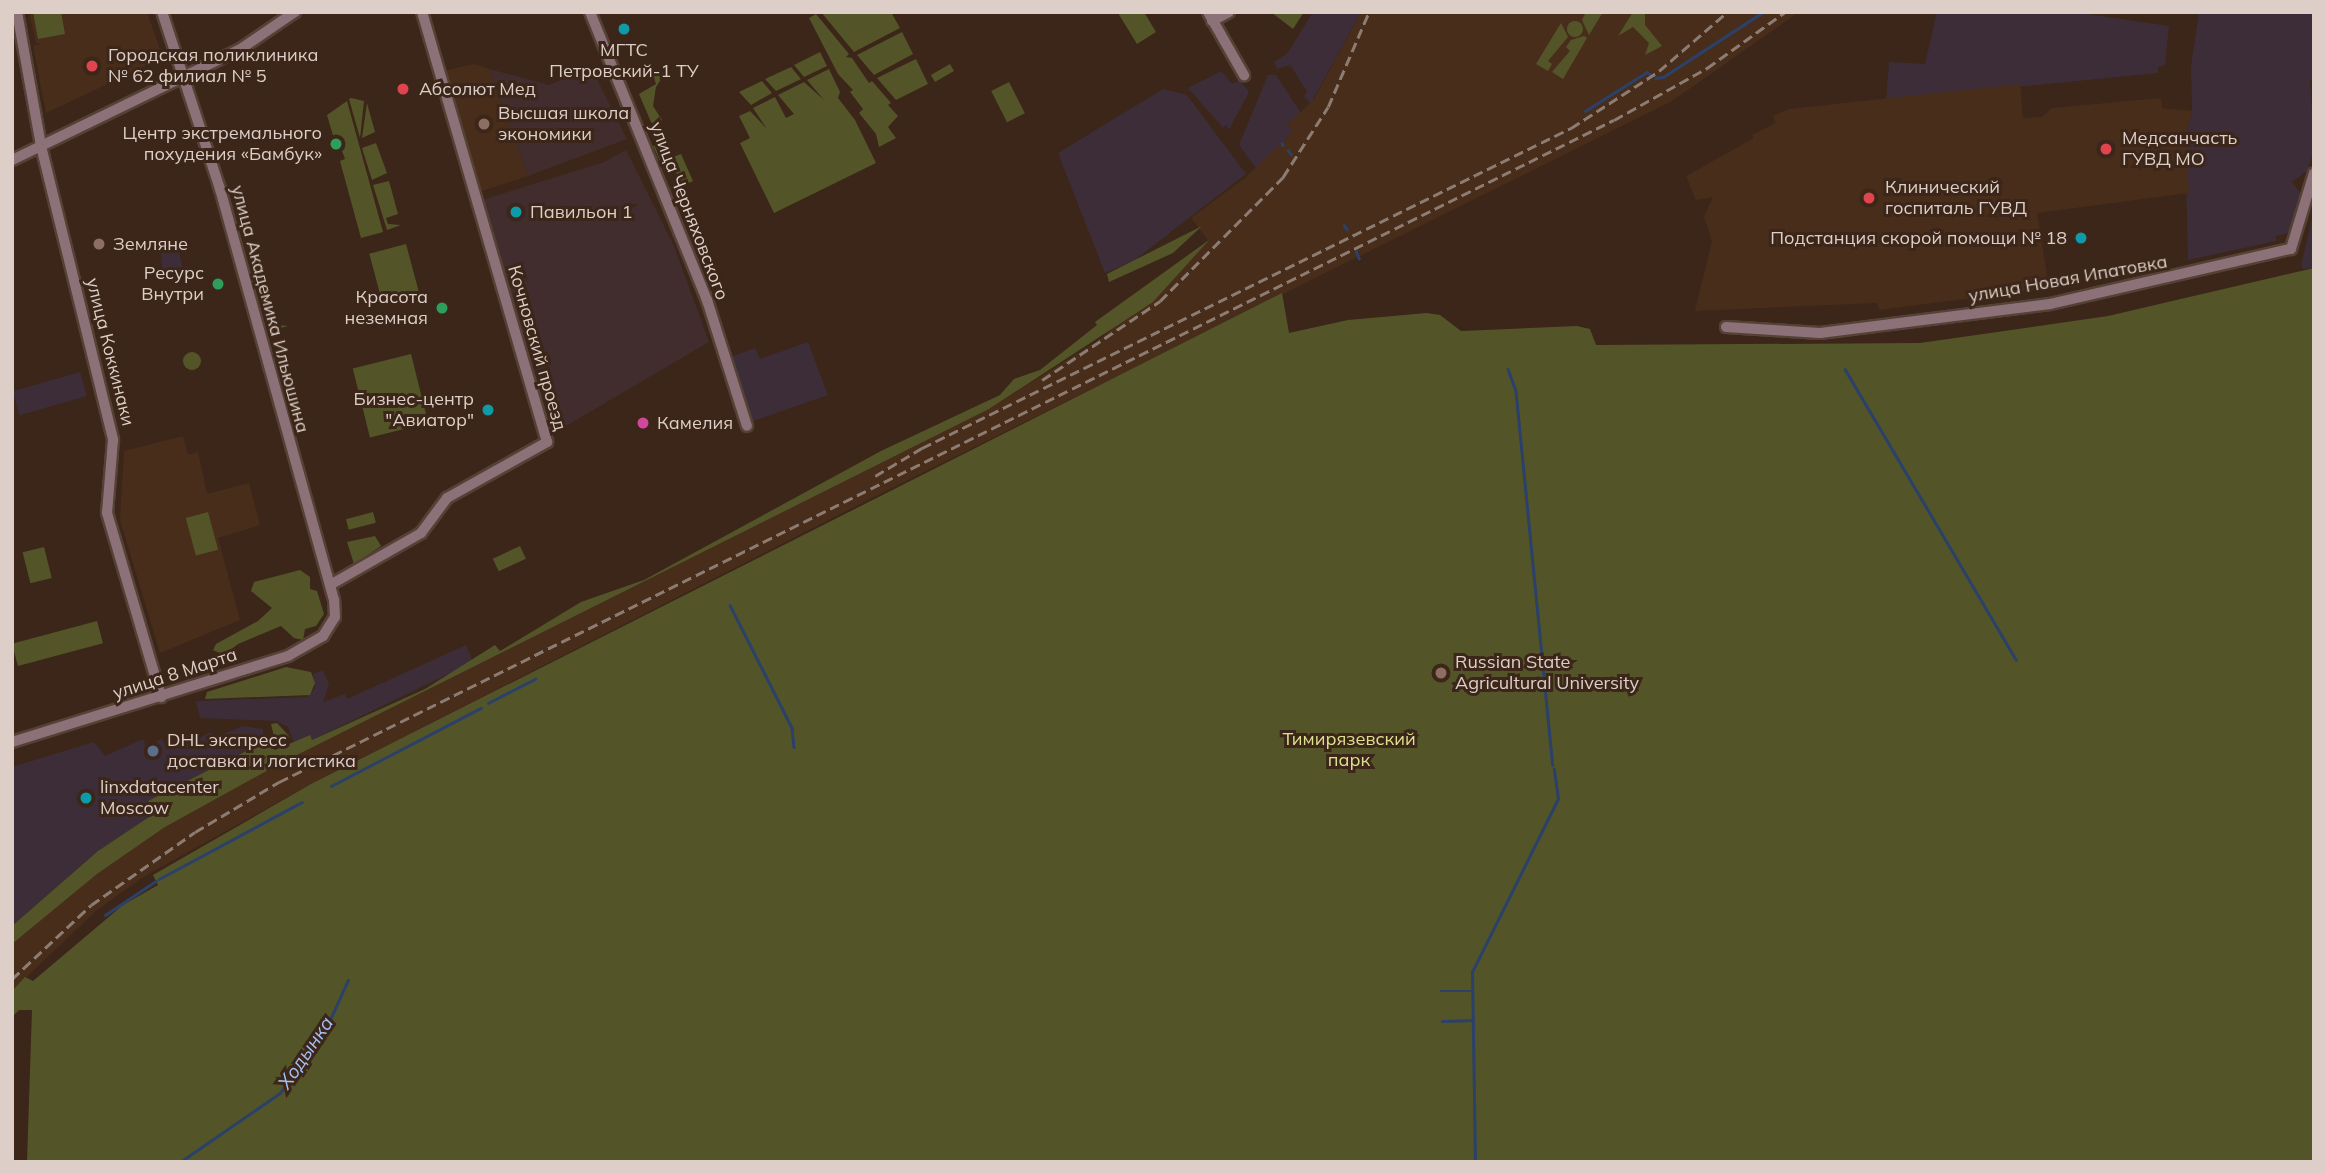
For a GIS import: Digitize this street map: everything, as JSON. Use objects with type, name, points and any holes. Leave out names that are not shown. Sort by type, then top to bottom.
[{"type":"street","name":"улица Коккинаки","points":[[17,12],[41,146],[113,440],[107,513],[161,697]]},
{"type":"street","name":"улица Академика Ильюшина","points":[[162,12],[220,189],[330,585],[335,617]]},
{"type":"street","points":[[12,160],[239,50],[295,12]]},
{"type":"street","name":"Кочновский проезд","points":[[330,585],[421,533],[447,498],[547,442],[422,12]]},
{"type":"street","name":"улица Черняховского","points":[[590,12],[702,287],[747,426]]},
{"type":"street","points":[[1229,12],[1210,17],[1244,75]]},
{"type":"street","name":"улица Новая Ипатовка","points":[[1726,327],[1820,333],[2050,304],[2291,249],[2314,173]]},
{"type":"street","name":"улица 8 Марта","points":[[12,742],[288,656],[323,636],[335,617]]},
{"type":"shaded area","name":"Городская поликлиника № 62 филиал № 5","points":[[29,12],[147,12],[163,58],[46,113],[33,46],[42,44],[36,43]]},
{"type":"shaded area","points":[[1313,12],[1361,12],[1311,103],[1304,97],[1307,91],[1290,65],[1277,69],[1274,62],[1287,54]]},
{"type":"shaded area","points":[[1361,12],[1799,12],[1672,101],[866,501],[311,784],[145,876],[97,910],[12,991],[12,944],[97,874],[171,823],[283,762],[989,409],[1099,340],[1208,240],[1191,218],[1245,178],[1293,131],[1287,125],[1314,99]]},
{"type":"shaded area","points":[[1937,12],[2073,12],[2169,26],[2165,65],[2158,67],[2158,73],[1886,100],[1889,62],[1925,64]]},
{"type":"shaded area","points":[[2199,12],[2314,12],[2314,79],[2310,80],[2314,151],[2307,171],[2292,182],[2302,195],[2293,232],[2276,236],[2276,241],[2188,260],[2185,139],[2192,111],[2191,66]]},
{"type":"shaded area","name":"Высшая школа экономики","points":[[474,64],[489,69],[528,176],[479,192],[443,71]]},
{"type":"shaded area","points":[[591,67],[627,139],[528,176],[489,69],[549,85]]},
{"type":"shaded area","points":[[1221,71],[1232,84],[1240,80],[1249,92],[1229,130],[1226,125],[1223,128],[1188,88]]},
{"type":"shaded area","points":[[1268,75],[1276,75],[1301,113],[1287,125],[1293,131],[1256,168],[1239,145]]},
{"type":"shaded area","name":"Клинический госпиталь ГУВД","points":[[2020,84],[2023,118],[2042,117],[2052,108],[2161,98],[2162,108],[2192,111],[2185,139],[2189,193],[2037,213],[2049,288],[1879,310],[1877,303],[1695,311],[1712,241],[1704,217],[1713,197],[1696,200],[1686,176],[1754,138],[1752,135],[1776,123],[1773,116],[1789,109]]},
{"type":"shaded area","points":[[1163,89],[1187,95],[1246,174],[1132,262],[1105,273],[1058,153]]},
{"type":"shaded area","points":[[626,150],[674,246],[709,342],[554,433],[482,200],[604,162]]},
{"type":"shaded area","points":[[2314,210],[2314,268],[2304,269],[2301,266]]},
{"type":"shaded area","points":[[160,242],[178,247],[184,273],[163,279]]},
{"type":"shaded area","points":[[808,342],[828,395],[753,421],[731,357],[755,348],[760,359]]},
{"type":"shaded area","points":[[80,372],[87,396],[20,415],[13,391]]},
{"type":"shaded area","points":[[183,436],[188,455],[198,452],[207,494],[249,483],[260,525],[218,538],[240,620],[160,653],[120,520],[124,451]]},
{"type":"shaded area","points":[[466,645],[473,662],[312,740],[309,735],[294,742],[288,727],[277,721],[200,718],[196,701],[307,697],[315,688],[313,674],[323,670],[329,684],[323,702],[345,694],[347,699]]},
{"type":"shaded area","points":[[242,726],[263,729],[264,742],[148,801],[155,813],[98,851],[12,926],[12,767],[94,742],[105,756],[143,739],[146,746],[162,739],[165,745],[194,732],[197,739],[211,732],[214,738]]},
{"type":"green space","points":[[33,12],[61,12],[65,34],[38,39]]},
{"type":"green space","points":[[821,12],[891,12],[900,28],[854,52]]},
{"type":"green space","points":[[1144,12],[1156,32],[1137,44],[1118,13]]},
{"type":"green space","points":[[1271,12],[1304,12],[1293,29]]},
{"type":"green space","points":[[1586,12],[1603,12],[1589,35],[1582,20]]},
{"type":"green space","points":[[1633,12],[1645,12],[1645,25],[1662,46],[1645,55],[1649,43],[1633,27],[1618,36]]},
{"type":"green space","points":[[816,14],[849,54],[846,57],[852,58],[869,83],[872,81],[891,103],[888,105],[898,116],[888,127],[896,138],[879,147],[876,134],[859,113],[863,109],[850,92],[853,90],[838,74],[809,18]]},
{"type":"green space","points":[[1575,21],[1581,23],[1581,35],[1575,37],[1569,35],[1567,29],[1569,23]]},
{"type":"green space","points":[[1561,23],[1568,37],[1548,61],[1552,64],[1548,71],[1536,64]]},
{"type":"green space","points":[[902,32],[913,54],[874,75],[857,55]]},
{"type":"green space","points":[[1584,36],[1587,38],[1563,79],[1552,72],[1570,51],[1566,47],[1571,40]]},
{"type":"green space","points":[[820,52],[827,66],[804,77],[794,65]]},
{"type":"green space","points":[[916,59],[928,84],[896,100],[877,78]]},
{"type":"green space","points":[[950,64],[954,71],[935,82],[931,75]]},
{"type":"green space","points":[[670,65],[656,87],[653,106],[662,120],[657,126],[651,122],[639,94],[656,84],[653,75]]},
{"type":"green space","points":[[791,67],[801,79],[776,91],[765,79]]},
{"type":"green space","points":[[829,69],[840,92],[838,98],[855,120],[876,163],[774,213],[740,143],[750,138],[739,116],[750,111],[767,129],[753,108],[775,97],[786,118],[794,114],[778,95],[804,82],[824,100],[807,80]]},
{"type":"green space","points":[[762,81],[772,93],[751,105],[739,92]]},
{"type":"green space","points":[[1009,82],[1025,113],[1007,122],[991,91]]},
{"type":"green space","points":[[349,99],[364,101],[360,138]]},
{"type":"green space","points":[[347,101],[383,232],[361,238],[340,161],[345,159],[341,148],[337,149],[327,115]]},
{"type":"green space","points":[[367,103],[375,132],[362,138]]},
{"type":"green space","points":[[664,141],[673,157],[681,154],[693,181],[672,191],[670,187],[680,182],[675,170],[666,174],[653,146]]},
{"type":"green space","points":[[376,143],[387,173],[372,180],[362,148]]},
{"type":"green space","points":[[389,181],[398,214],[386,218],[388,224],[401,225],[387,230],[373,185]]},
{"type":"green space","points":[[1202,226],[1173,253],[1109,282],[1107,274]]},
{"type":"green space","points":[[1209,240],[1153,302],[989,409],[283,762],[165,827],[97,874],[12,944],[12,926],[98,851],[155,813],[148,801],[264,742],[275,750],[310,735],[312,740],[425,689],[495,645],[500,651],[581,602],[644,580],[881,451],[1000,395],[1014,379],[1040,370],[1097,325],[1095,322]]},
{"type":"green space","points":[[406,244],[419,291],[382,301],[369,254]]},
{"type":"green space","name":"Тимирязевский парк","points":[[2314,268],[2314,1162],[27,1162],[32,1010],[19,1010],[12,1017],[12,991],[25,977],[33,981],[123,905],[158,885],[153,875],[311,784],[1282,293],[1289,333],[1348,320],[1427,313],[1440,315],[1461,331],[1577,326],[1590,329],[1596,345],[1920,343],[2108,316]]},
{"type":"green space","points":[[270,300],[277,325],[288,326],[270,331],[262,302]]},
{"type":"green space","points":[[192,352],[198,355],[201,361],[198,367],[192,370],[186,367],[183,361],[186,355]]},
{"type":"green space","points":[[411,354],[428,423],[370,437],[353,369]]},
{"type":"green space","points":[[208,512],[218,550],[196,556],[186,518]]},
{"type":"green space","points":[[373,512],[376,523],[349,530],[346,519]]},
{"type":"green space","points":[[375,536],[381,546],[354,564],[347,542]]},
{"type":"green space","points":[[520,546],[526,559],[499,571],[493,559]]},
{"type":"green space","points":[[44,547],[52,578],[30,583],[23,552]]},
{"type":"green space","points":[[300,570],[310,577],[310,589],[317,591],[324,614],[316,626],[305,629],[303,640],[294,638],[281,626],[238,644],[224,655],[213,650],[216,644],[258,621],[272,608],[251,591],[254,582]]},
{"type":"green space","points":[[97,621],[103,643],[18,666],[12,644]]},
{"type":"green space","points":[[286,667],[311,672],[315,683],[310,695],[205,699],[207,692]]},
{"type":"green space","points":[[277,723],[290,737],[287,741],[278,742],[274,737],[271,724]]},
{"type":"waterway","points":[[1655,78],[1663,77],[1763,12]]},
{"type":"waterway","points":[[1585,111],[1647,72],[1650,74]]},
{"type":"waterway","points":[[1288,150],[1291,154]]},
{"type":"waterway","points":[[1344,225],[1347,229]]},
{"type":"waterway","points":[[1356,251],[1359,258]]},
{"type":"waterway","points":[[1508,369],[1516,391],[1553,765]]},
{"type":"waterway","points":[[1845,369],[2016,659]]},
{"type":"waterway","points":[[730,605],[792,728],[794,747]]},
{"type":"waterway","points":[[488,703],[535,679]]},
{"type":"waterway","points":[[331,786],[481,708]]},
{"type":"waterway","points":[[1475,1162],[1472,972],[1558,799],[1554,769]]},
{"type":"waterway","points":[[159,879],[302,802]]},
{"type":"waterway","points":[[105,915],[156,881]]},
{"type":"waterway","name":"Ходынка","points":[[180,1162],[280,1093],[323,1035],[348,980]]},
{"type":"waterway","points":[[1441,991],[1473,991]]},
{"type":"waterway","points":[[1442,1021],[1473,1020]]},
{"type":"railway","points":[[1042,380],[1160,301],[1283,177],[1328,107],[1369,12]]},
{"type":"railway","points":[[875,476],[922,448],[1571,128],[1659,71],[1727,12]]},
{"type":"railway","points":[[12,979],[91,905],[195,832],[279,782],[1614,120],[1707,68],[1785,12]]},
{"type":"place","name":"МГТС Петровский-1 ТУ","points":[[624,29]]},
{"type":"place","name":"Городская поликлиника № 62 филиал № 5","points":[[92,66]]},
{"type":"place","name":"Абсолют Мед","points":[[403,89]]},
{"type":"place","name":"Высшая школа экономики","points":[[484,124]]},
{"type":"place","name":"Центр экстремального похудения «Бамбук»","points":[[336,144]]},
{"type":"place","name":"Медсанчасть ГУВД МО","points":[[2106,149]]},
{"type":"place","name":"Клинический госпиталь ГУВД","points":[[1869,198]]},
{"type":"place","name":"Павильон 1","points":[[516,212]]},
{"type":"place","name":"Подстанция скорой помощи № 18","points":[[2081,238]]},
{"type":"place","name":"Земляне","points":[[99,244]]},
{"type":"place","name":"Ресурс Внутри","points":[[218,284]]},
{"type":"place","name":"Красота неземная","points":[[442,308]]},
{"type":"place","name":"Бизнес-центр \"Авиатор\"","points":[[488,410]]},
{"type":"place","name":"Камелия","points":[[643,423]]},
{"type":"place","name":"Russian State Agricultural University","points":[[1441,673]]},
{"type":"place","name":"DHL экспресс доставка и логистика","points":[[153,751]]},
{"type":"place","name":"linxdatacenter Moscow","points":[[86,798]]}]
